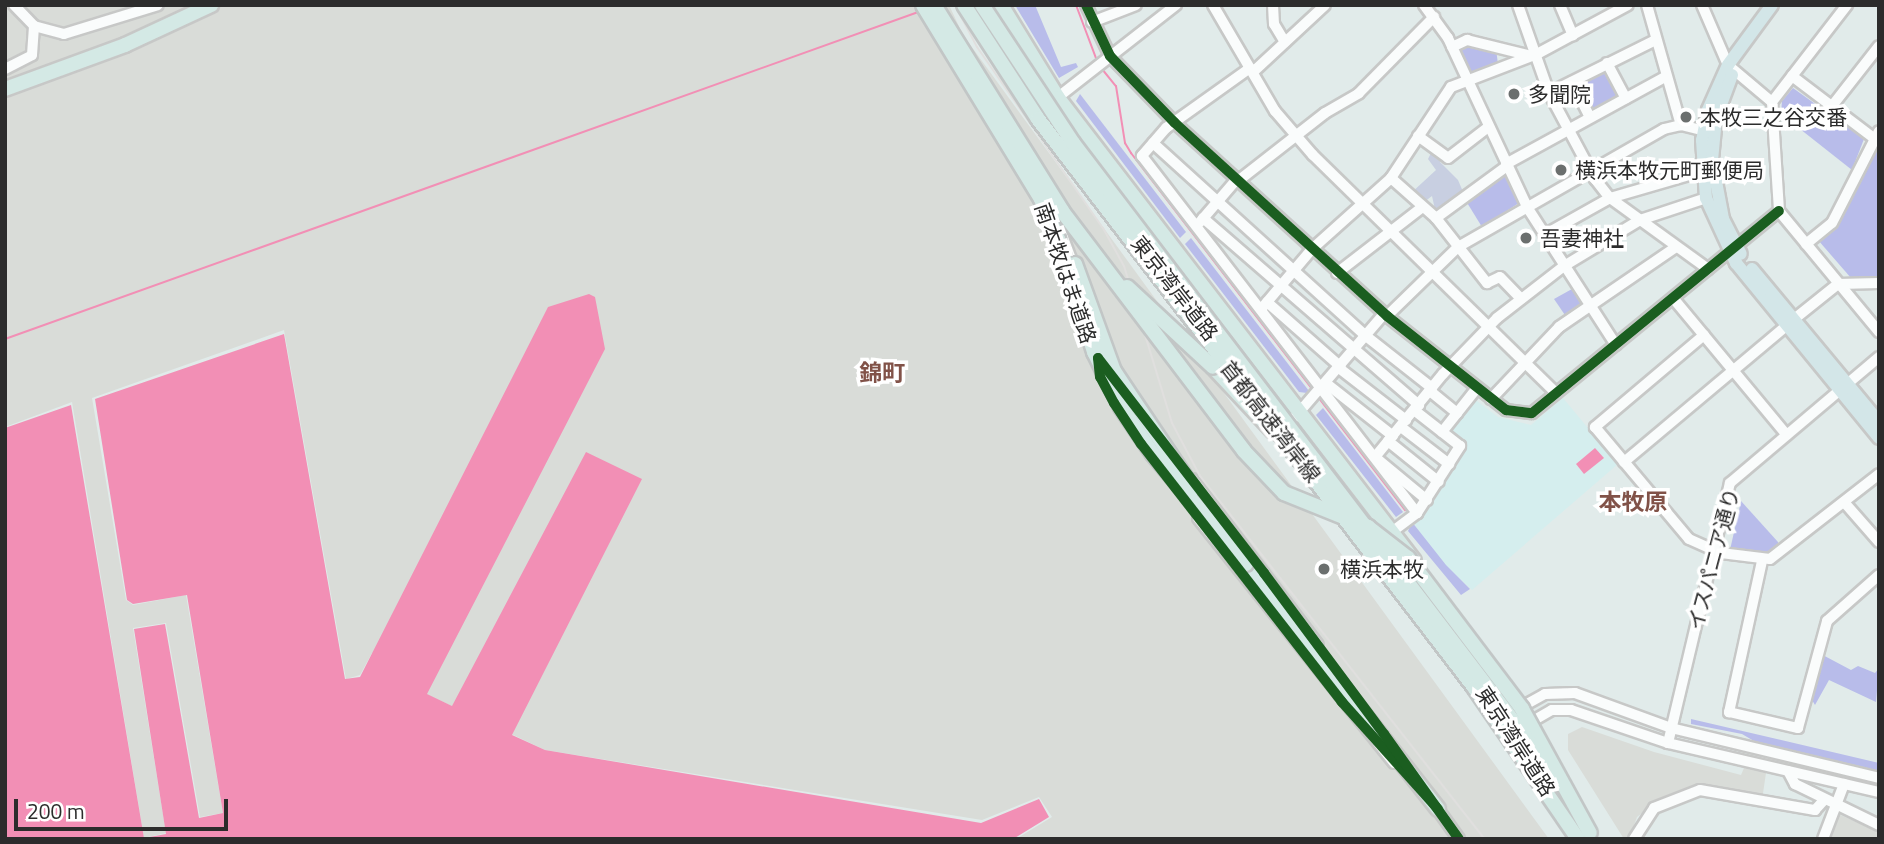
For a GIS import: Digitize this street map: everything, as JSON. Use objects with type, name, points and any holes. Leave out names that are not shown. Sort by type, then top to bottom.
[{"type":"highway","points":[[5,80],[192,5]]},
{"type":"highway","points":[[5,89],[125,46],[211,5]]},
{"type":"highway","name":"南本牧はま道路","points":[[926,5],[1050,219],[1094,352],[1121,407],[1153,454],[1246,564]]},
{"type":"highway","name":"南本牧はま道路","points":[[926,5],[1052,211],[1126,393],[1246,564],[1438,809]]},
{"type":"highway","points":[[934,5],[1062,211],[1244,451],[1284,493],[1368,527],[1408,558],[1522,709],[1587,838]]},
{"type":"highway","name":"首都高速湾岸線","points":[[964,5],[1038,119],[1295,451],[1587,838]]},
{"type":"highway","name":"東京湾岸道路","points":[[976,5],[1040,112],[1505,718],[1587,838]]},
{"type":"highway","name":"首都高速湾岸線","points":[[982,5],[1049,111],[1484,678],[1587,838]]},
{"type":"highway","name":"東京湾岸道路","points":[[1001,5],[1058,98],[1393,531],[1530,721],[1587,838]]},
{"type":"highway","points":[[988,111],[1105,265],[1185,337],[1295,451]]},
{"type":"main road","points":[[1772,5],[1731,68],[1708,132],[1703,170],[1706,198],[1732,249],[1789,324],[1842,387],[1879,438]]},
{"type":"main road","points":[[1731,68],[1782,5]]},
{"type":"main road","points":[[1708,132],[1716,197],[1732,249]]},
{"type":"main road","points":[[1842,387],[1879,422]]},
{"type":"street","points":[[14,5],[34,26],[53,33],[76,32],[158,5]]},
{"type":"street","points":[[926,5],[1060,222],[1098,358],[1100,377],[1114,403],[1142,444],[1342,702],[1438,809]]},
{"type":"street","points":[[1086,5],[1103,62],[1175,123],[1386,315],[1506,410],[1526,416],[1779,211]]},
{"type":"street","points":[[1092,22],[1136,5]]},
{"type":"street","points":[[1040,112],[1176,5]]},
{"type":"street","points":[[1213,5],[1275,111],[1296,135],[1429,272],[1527,360],[1556,393]]},
{"type":"street","points":[[1273,5],[1274,24],[1285,42]]},
{"type":"street","points":[[1325,5],[1251,70],[1175,123],[1142,156],[1200,222],[1264,305],[1417,513]]},
{"type":"street","points":[[1518,5],[1549,93],[1590,172],[1609,198],[1708,269]]},
{"type":"street","points":[[1560,5],[1573,35]]},
{"type":"street","points":[[1264,305],[1312,249],[1391,178],[1451,88],[1466,79],[1534,55],[1628,5]]},
{"type":"street","points":[[1647,5],[1665,77],[1681,125]]},
{"type":"street","points":[[1702,5],[1731,68],[1772,102]]},
{"type":"street","points":[[1847,5],[1772,102],[1779,211],[1879,332]]},
{"type":"street","points":[[1427,6],[1452,47],[1487,128],[1527,207],[1616,345]]},
{"type":"street","points":[[1200,222],[1238,180],[1296,135],[1359,93],[1434,17]]},
{"type":"street","points":[[5,69],[27,62],[32,55],[34,26]]},
{"type":"street","points":[[1452,47],[1467,40],[1534,55]]},
{"type":"street","points":[[1549,93],[1656,40]]},
{"type":"street","points":[[1832,106],[1879,46]]},
{"type":"street","points":[[1607,63],[1626,98]]},
{"type":"street","points":[[1792,76],[1877,135],[1832,223],[1806,244]]},
{"type":"street","points":[[1436,218],[1506,165],[1665,77]]},
{"type":"street","points":[[1572,82],[1590,117]]},
{"type":"street","points":[[1284,428],[1325,386],[1386,315],[1458,247],[1590,172],[1681,125],[1708,132]]},
{"type":"street","points":[[1418,136],[1448,158],[1487,128]]},
{"type":"street","points":[[1153,143],[1292,271],[1457,413]]},
{"type":"street","points":[[1544,235],[1609,198],[1703,170]]},
{"type":"street","points":[[1391,178],[1421,208],[1436,218],[1487,283],[1500,276],[1521,299]]},
{"type":"street","points":[[1375,457],[1451,368],[1489,327],[1521,299],[1564,266],[1640,220],[1706,198]]},
{"type":"street","points":[[1337,273],[1389,229],[1421,208]]},
{"type":"street","points":[[1200,222],[1280,286],[1460,446],[1417,513],[1393,531]]},
{"type":"street","points":[[1491,398],[1559,327],[1676,247]]},
{"type":"street","points":[[1624,462],[1838,284],[1879,283]]},
{"type":"street","points":[[1673,298],[1785,433]]},
{"type":"street","points":[[1264,305],[1449,464]]},
{"type":"street","points":[[1703,335],[1595,427],[1689,539],[1713,550],[1762,561],[1786,551],[1879,474]]},
{"type":"street","name":"イスパニア通り","points":[[1668,743],[1730,483],[1785,433],[1879,357]]},
{"type":"street","points":[[1098,358],[1258,564],[1438,809]]},
{"type":"street","points":[[1325,386],[1439,482]]},
{"type":"street","points":[[1442,432],[1477,388]]},
{"type":"street","points":[[1375,457],[1427,500]]},
{"type":"street","points":[[1844,502],[1879,541]]},
{"type":"street","points":[[1762,561],[1729,712],[1798,728],[1826,621],[1879,575]]},
{"type":"street","points":[[1505,718],[1545,694],[1565,691],[1671,728],[1879,778]]},
{"type":"street","points":[[1515,733],[1530,721],[1562,708],[1668,743],[1879,792]]},
{"type":"street","points":[[1788,771],[1795,784],[1879,825]]},
{"type":"street","points":[[1856,787],[1858,773]]},
{"type":"street","points":[[1823,839],[1844,784]]},
{"type":"street","points":[[1634,839],[1647,813],[1700,790],[1815,810],[1824,800]]},
{"type":"street","name":"南本牧はま道路","points":[[1438,809],[1459,839]]},
{"type":"shaded area","points":[[5,5],[949,5],[963,35],[1549,839],[1016,839],[1052,817],[1039,797],[982,820],[545,750],[426,694],[431,684],[372,653],[360,675],[346,679],[284,330],[92,398],[126,600],[133,605],[186,595],[223,813],[200,817],[166,623],[133,628],[166,833],[144,838],[72,402],[5,427]]},
{"type":"shaded area","points":[[1015,5],[1035,5],[1061,67],[1076,63],[1078,67],[1059,78]]},
{"type":"shaded area","points":[[1471,43],[1496,48],[1498,65],[1471,75],[1460,48]]},
{"type":"shaded area","points":[[1606,67],[1622,97],[1593,113],[1578,83]]},
{"type":"shaded area","points":[[1793,88],[1864,139],[1852,170],[1781,114],[1782,101]]},
{"type":"shaded area","points":[[1080,94],[1186,232],[1180,238],[1076,101]]},
{"type":"shaded area","points":[[1879,140],[1879,277],[1851,278],[1818,240]]},
{"type":"shaded area","points":[[1432,151],[1443,158],[1440,162],[1458,180],[1464,194],[1436,214],[1432,196],[1420,205],[1410,194],[1436,170],[1428,159]]},
{"type":"shaded area","points":[[1505,174],[1519,203],[1482,227],[1466,201]]},
{"type":"shaded area","points":[[1191,238],[1309,391],[1307,393],[1299,392],[1185,244]]},
{"type":"shaded area","points":[[1572,289],[1583,307],[1567,318],[1554,299]]},
{"type":"shaded area","points":[[589,294],[595,297],[605,349],[427,694],[452,706],[586,452],[642,479],[512,735],[545,750],[981,823],[1039,799],[1049,817],[1013,839],[5,839],[5,428],[71,405],[144,838],[166,834],[134,629],[165,624],[199,818],[223,813],[187,595],[133,604],[127,600],[95,399],[284,334],[345,679],[360,677],[548,307]]},
{"type":"shaded area","points":[[1473,398],[1498,417],[1531,425],[1563,398],[1618,464],[1472,590],[1438,559],[1412,521],[1463,446],[1446,431]]},
{"type":"shaded area","points":[[1323,408],[1403,512],[1396,517],[1316,415]]},
{"type":"shaded area","points":[[1595,448],[1604,458],[1584,474],[1576,464]]},
{"type":"shaded area","points":[[1741,501],[1778,542],[1779,551],[1769,555],[1730,550]]},
{"type":"shaded area","points":[[1412,522],[1446,565],[1470,589],[1461,595],[1408,531]]},
{"type":"shaded area","points":[[1819,653],[1851,670],[1858,666],[1875,673],[1879,668],[1876,702],[1829,680],[1815,705],[1809,695]]},
{"type":"shaded area","points":[[1691,719],[1879,763],[1879,773],[1759,744],[1742,734],[1691,724]]},
{"type":"shaded area","points":[[1582,727],[1654,752],[1741,775],[1744,768],[1766,773],[1762,800],[1709,788],[1654,804],[1637,817],[1629,839],[1624,839],[1568,750],[1568,734]]},
{"type":"shaded area","points":[[1838,814],[1879,832],[1879,839],[1828,839]]},
{"type":"waterway","points":[[1076,5],[1097,61]]},
{"type":"waterway","points":[[5,339],[921,11]]},
{"type":"waterway","points":[[1102,69],[1116,86],[1125,143],[1131,153],[1313,390]]},
{"type":"waterway","points":[[1318,397],[1405,510]]},
{"type":"railway","points":[[955,5],[977,47],[1103,228],[1124,266],[1172,423],[1200,476],[1485,839]]},
{"type":"cycle path","points":[[1086,5],[1110,56],[1175,123],[1387,316],[1506,410],[1532,413],[1779,211]]},
{"type":"cycle path","points":[[1438,809],[1342,702],[1141,444],[1100,377],[1098,358],[1264,573],[1384,734],[1459,839]]},
{"type":"place","name":"多聞院","points":[[1514,94]]},
{"type":"place","name":"本牧三之谷交番","points":[[1686,117]]},
{"type":"place","name":"横浜本牧元町郵便局","points":[[1561,170]]},
{"type":"place","name":"吾妻神社","points":[[1526,238]]},
{"type":"place","name":"横浜本牧","points":[[1324,569]]},
{"type":"district","name":"錦町","points":[[882,373]]},
{"type":"district","name":"本牧原","points":[[1633,502]]}]
